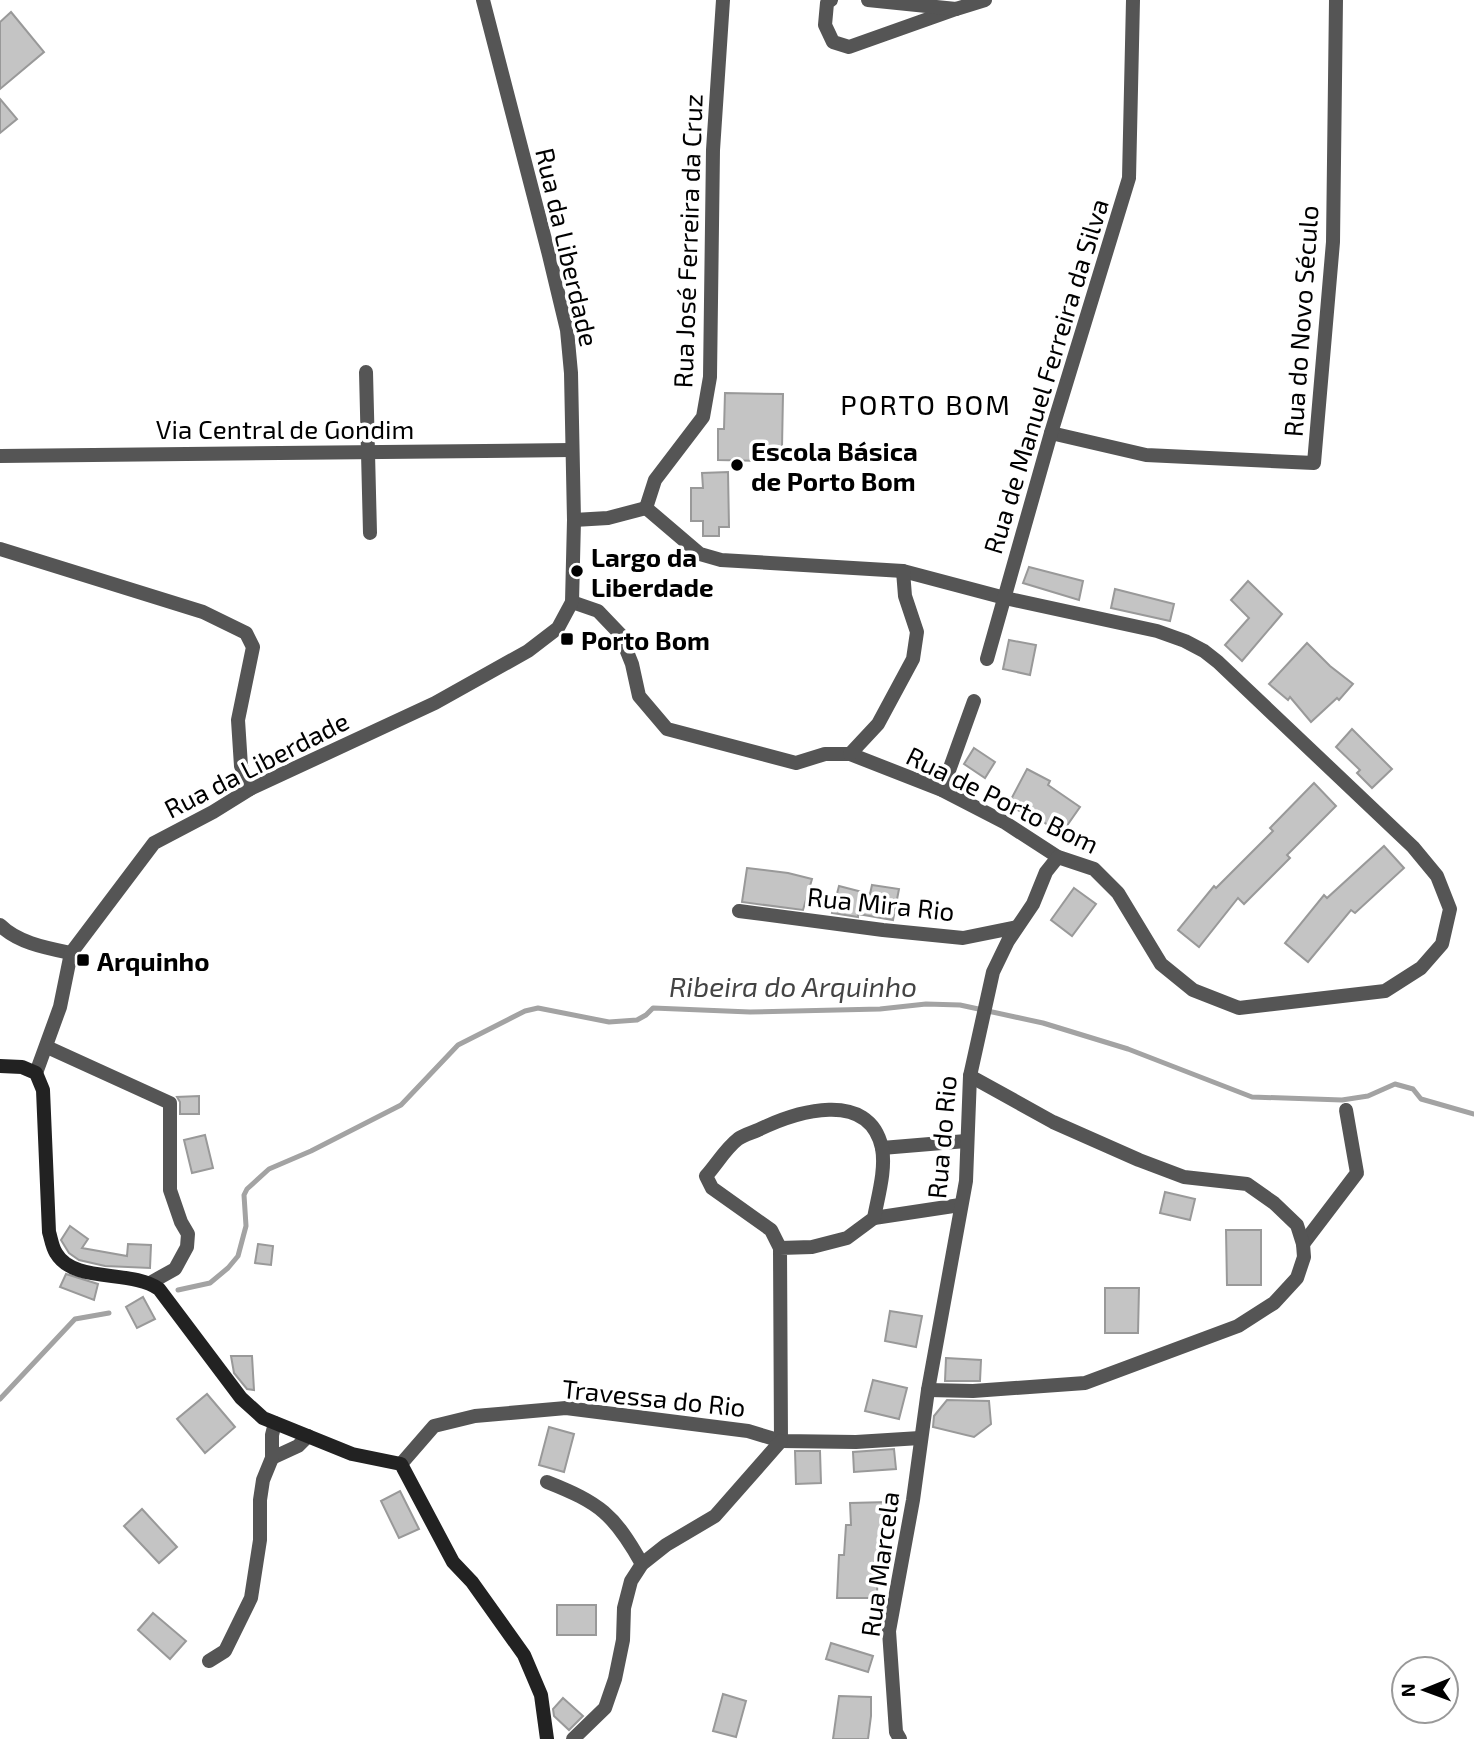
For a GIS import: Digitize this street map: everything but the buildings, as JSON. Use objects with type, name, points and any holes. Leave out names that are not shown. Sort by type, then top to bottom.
[{"type":"street","name":"Rua da Liberdade","points":[[36,1073],[60,1007],[71,953],[154,844],[250,789],[435,703],[528,650],[558,628],[572,602],[574,520],[571,373],[567,330],[483,0]]},
{"type":"street","name":"Rua José Ferreira da Cruz","points":[[646,508],[655,480],[703,417],[709,377],[713,150],[723,0]]},
{"type":"street","points":[[831,0],[827,3],[825,25],[834,43],[849,47],[985,0]]},
{"type":"street","points":[[868,0],[956,9]]},
{"type":"street","name":"Rua de Manuel Ferreira da Silva","points":[[987,659],[1051,433],[1129,178],[1133,0]]},
{"type":"street","name":"Rua do Novo Século","points":[[1051,433],[1146,455],[1314,463],[1333,242],[1336,0]]},
{"type":"street","points":[[366,372],[370,533]]},
{"type":"street","name":"Via Central de Gondim","points":[[0,456],[571,450]]},
{"type":"street","points":[[574,520],[608,518],[646,508]]},
{"type":"street","name":"Rua de Porto Bom","points":[[572,602],[598,611],[620,634],[632,664],[639,696],[667,729],[796,763],[825,754],[850,754],[942,790],[1004,822],[1058,857],[1094,869],[1118,893],[1161,964],[1193,990],[1239,1008],[1385,991],[1422,968],[1442,944],[1450,909],[1437,876],[1413,847],[1204,651],[1157,631],[1005,598],[903,571],[721,560],[700,554],[646,508]]},
{"type":"street","points":[[0,549],[203,612],[246,633],[253,647],[238,720],[241,766],[250,789]]},
{"type":"street","points":[[850,754],[878,724],[913,659],[917,632],[905,596],[903,571]]},
{"type":"street","points":[[942,790],[974,701]]},
{"type":"street","name":"Rua do Rio","points":[[920,1438],[966,1181],[970,1076],[993,972],[1008,941],[1033,904],[1046,872],[1058,857]]},
{"type":"street","name":"Rua Mira Rio","points":[[739,911],[962,938],[1017,927]]},
{"type":"street","points":[[0,925],[7,932],[40,947],[71,953]]},
{"type":"street","points":[[47,1047],[170,1103],[170,1190],[188,1234],[187,1247],[175,1269],[150,1283]]},
{"type":"street","points":[[0,1066],[22,1067],[36,1073],[43,1090],[49,1231],[56,1254],[68,1265],[83,1271],[150,1283],[159,1289],[241,1398],[264,1418],[352,1454],[401,1464],[453,1562],[472,1581],[524,1654],[541,1695],[547,1739]]},
{"type":"street","points":[[928,1390],[972,1391],[1086,1383],[1238,1325],[1274,1303],[1297,1278],[1304,1257],[1297,1224],[1247,1184],[1184,1177],[1139,1160],[1053,1122],[970,1076]]},
{"type":"street","points":[[573,1739],[605,1708],[615,1679],[623,1640],[624,1608],[631,1581],[642,1564],[666,1545],[715,1516],[781,1441],[780,1248],[771,1230],[712,1188],[706,1176],[737,1139],[778,1120],[804,1112],[838,1108],[859,1116],[873,1126],[882,1148],[882,1171],[874,1218]]},
{"type":"street","points":[[1303,1244],[1357,1173],[1346,1110]]},
{"type":"street","points":[[882,1148],[966,1140]]},
{"type":"street","points":[[780,1248],[811,1247],[847,1238],[874,1218],[960,1205]]},
{"type":"street","name":"Travessa do Rio","points":[[401,1464],[434,1426],[475,1416],[566,1408],[748,1431],[781,1441],[856,1442],[920,1438]]},
{"type":"street","points":[[209,1661],[225,1651],[251,1598],[260,1540],[260,1500],[263,1480],[272,1458],[275,1423]]},
{"type":"street","points":[[272,1458],[298,1446],[308,1436]]},
{"type":"street","name":"Rua Marcela","points":[[900,1739],[896,1732],[889,1631],[913,1500],[920,1438]]},
{"type":"street","points":[[547,1482],[583,1496],[609,1514],[624,1532],[642,1564]]},
{"type":"waterway","name":"Ribeira do Arquinho","points":[[178,1290],[210,1283],[238,1256],[246,1226],[244,1195],[269,1169],[311,1151],[401,1105],[458,1045],[525,1011],[538,1008],[609,1022],[637,1020],[653,1008],[750,1012],[880,1009],[926,1004],[960,1005],[1043,1023],[1128,1049],[1252,1097],[1342,1100],[1368,1096],[1395,1084],[1413,1089],[1421,1099],[1474,1114]]},
{"type":"waterway","name":"Ribeira do Arquinho","points":[[0,1399],[75,1319],[109,1313]]},
{"type":"place","name":"Escola Básica de Porto Bom","points":[[737,465]]},
{"type":"place","name":"Largo da Liberdade","points":[[577,571]]},
{"type":"place","name":"Porto Bom","points":[[567,639]]},
{"type":"place","name":"Arquinho","points":[[83,960]]},
{"type":"district","name":"PORTO BOM","points":[[926,404]]}]
